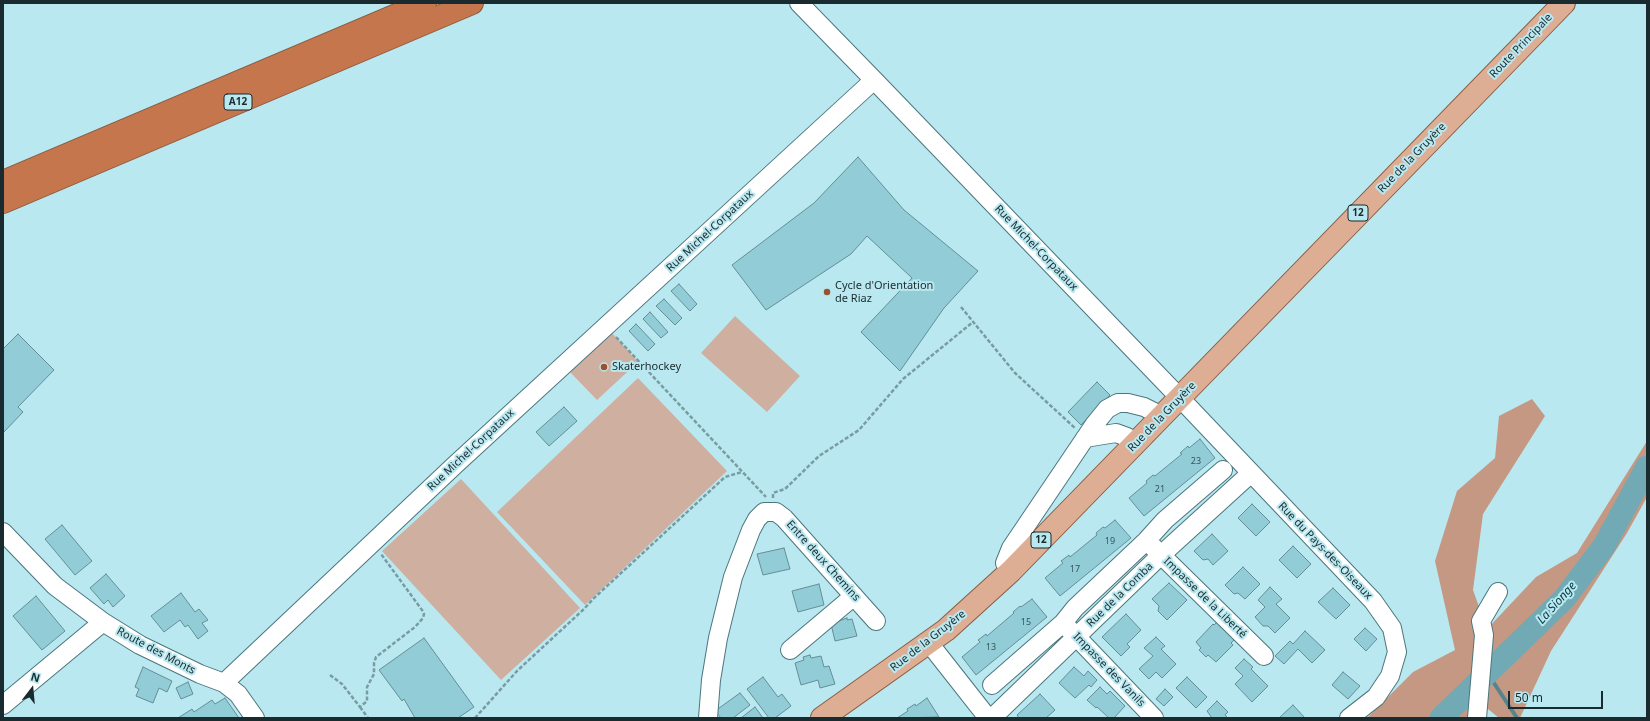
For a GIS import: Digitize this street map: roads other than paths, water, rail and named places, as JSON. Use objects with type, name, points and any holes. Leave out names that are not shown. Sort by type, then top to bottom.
[{"type":"highway","name":"A12","points":[[3,182],[425,3]]},
{"type":"highway","name":"A12","points":[[3,202],[472,3]]},
{"type":"main road","name":"Route Principale","points":[[1478,90],[1564,3]]},
{"type":"main road","name":"Rue de la Gruyère","points":[[822,718],[957,622],[1048,534],[1478,90]]},
{"type":"street","points":[[799,3],[874,80]]},
{"type":"street","name":"Rue Michel-Corpataux","points":[[224,683],[373,542],[874,80],[1180,398]]},
{"type":"street","name":"Rue du Pays-des-Oiseaux","points":[[1180,398],[1250,474],[1373,601],[1392,628],[1397,652],[1390,676],[1376,697],[1349,718]]},
{"type":"street","points":[[1010,571],[1005,562],[1007,555],[1034,512],[1107,409],[1118,403],[1135,404],[1162,416]]},
{"type":"street","points":[[1085,438],[1116,434],[1127,436],[1137,442]]},
{"type":"street","points":[[992,685],[1063,623],[1075,608],[1146,541],[1165,520],[1223,470]]},
{"type":"street","name":"Rue de la Comba","points":[[992,718],[1162,555],[1250,474]]},
{"type":"street","name":"Entre deux Chemins","points":[[708,718],[711,680],[718,638],[732,577],[754,524],[761,514],[771,507],[784,518],[876,620]]},
{"type":"street","points":[[1034,512],[1048,534]]},
{"type":"street","name":"Route des Monts","points":[[3,532],[55,586],[103,622],[140,645],[200,674],[224,683],[238,694],[255,718]]},
{"type":"street","name":"Impasse de la Liberté","points":[[1146,541],[1264,656]]},
{"type":"street","points":[[1478,713],[1484,635],[1481,621],[1498,592]]},
{"type":"street","points":[[790,650],[854,596]]},
{"type":"street","points":[[3,705],[103,622]]},
{"type":"street","name":"Impasse des Vanils","points":[[1063,623],[1154,718]]},
{"type":"street","points":[[929,643],[988,718]]},
{"type":"waterway","name":"La Sionge","points":[[1441,718],[1564,599],[1604,546],[1647,467]]},
{"type":"waterway","points":[[1488,674],[1517,718]]},
{"type":"place","name":"Cycle d'Orientation de Riaz","points":[[827,292]]},
{"type":"place","name":"Skaterhockey","points":[[604,367]]}]
